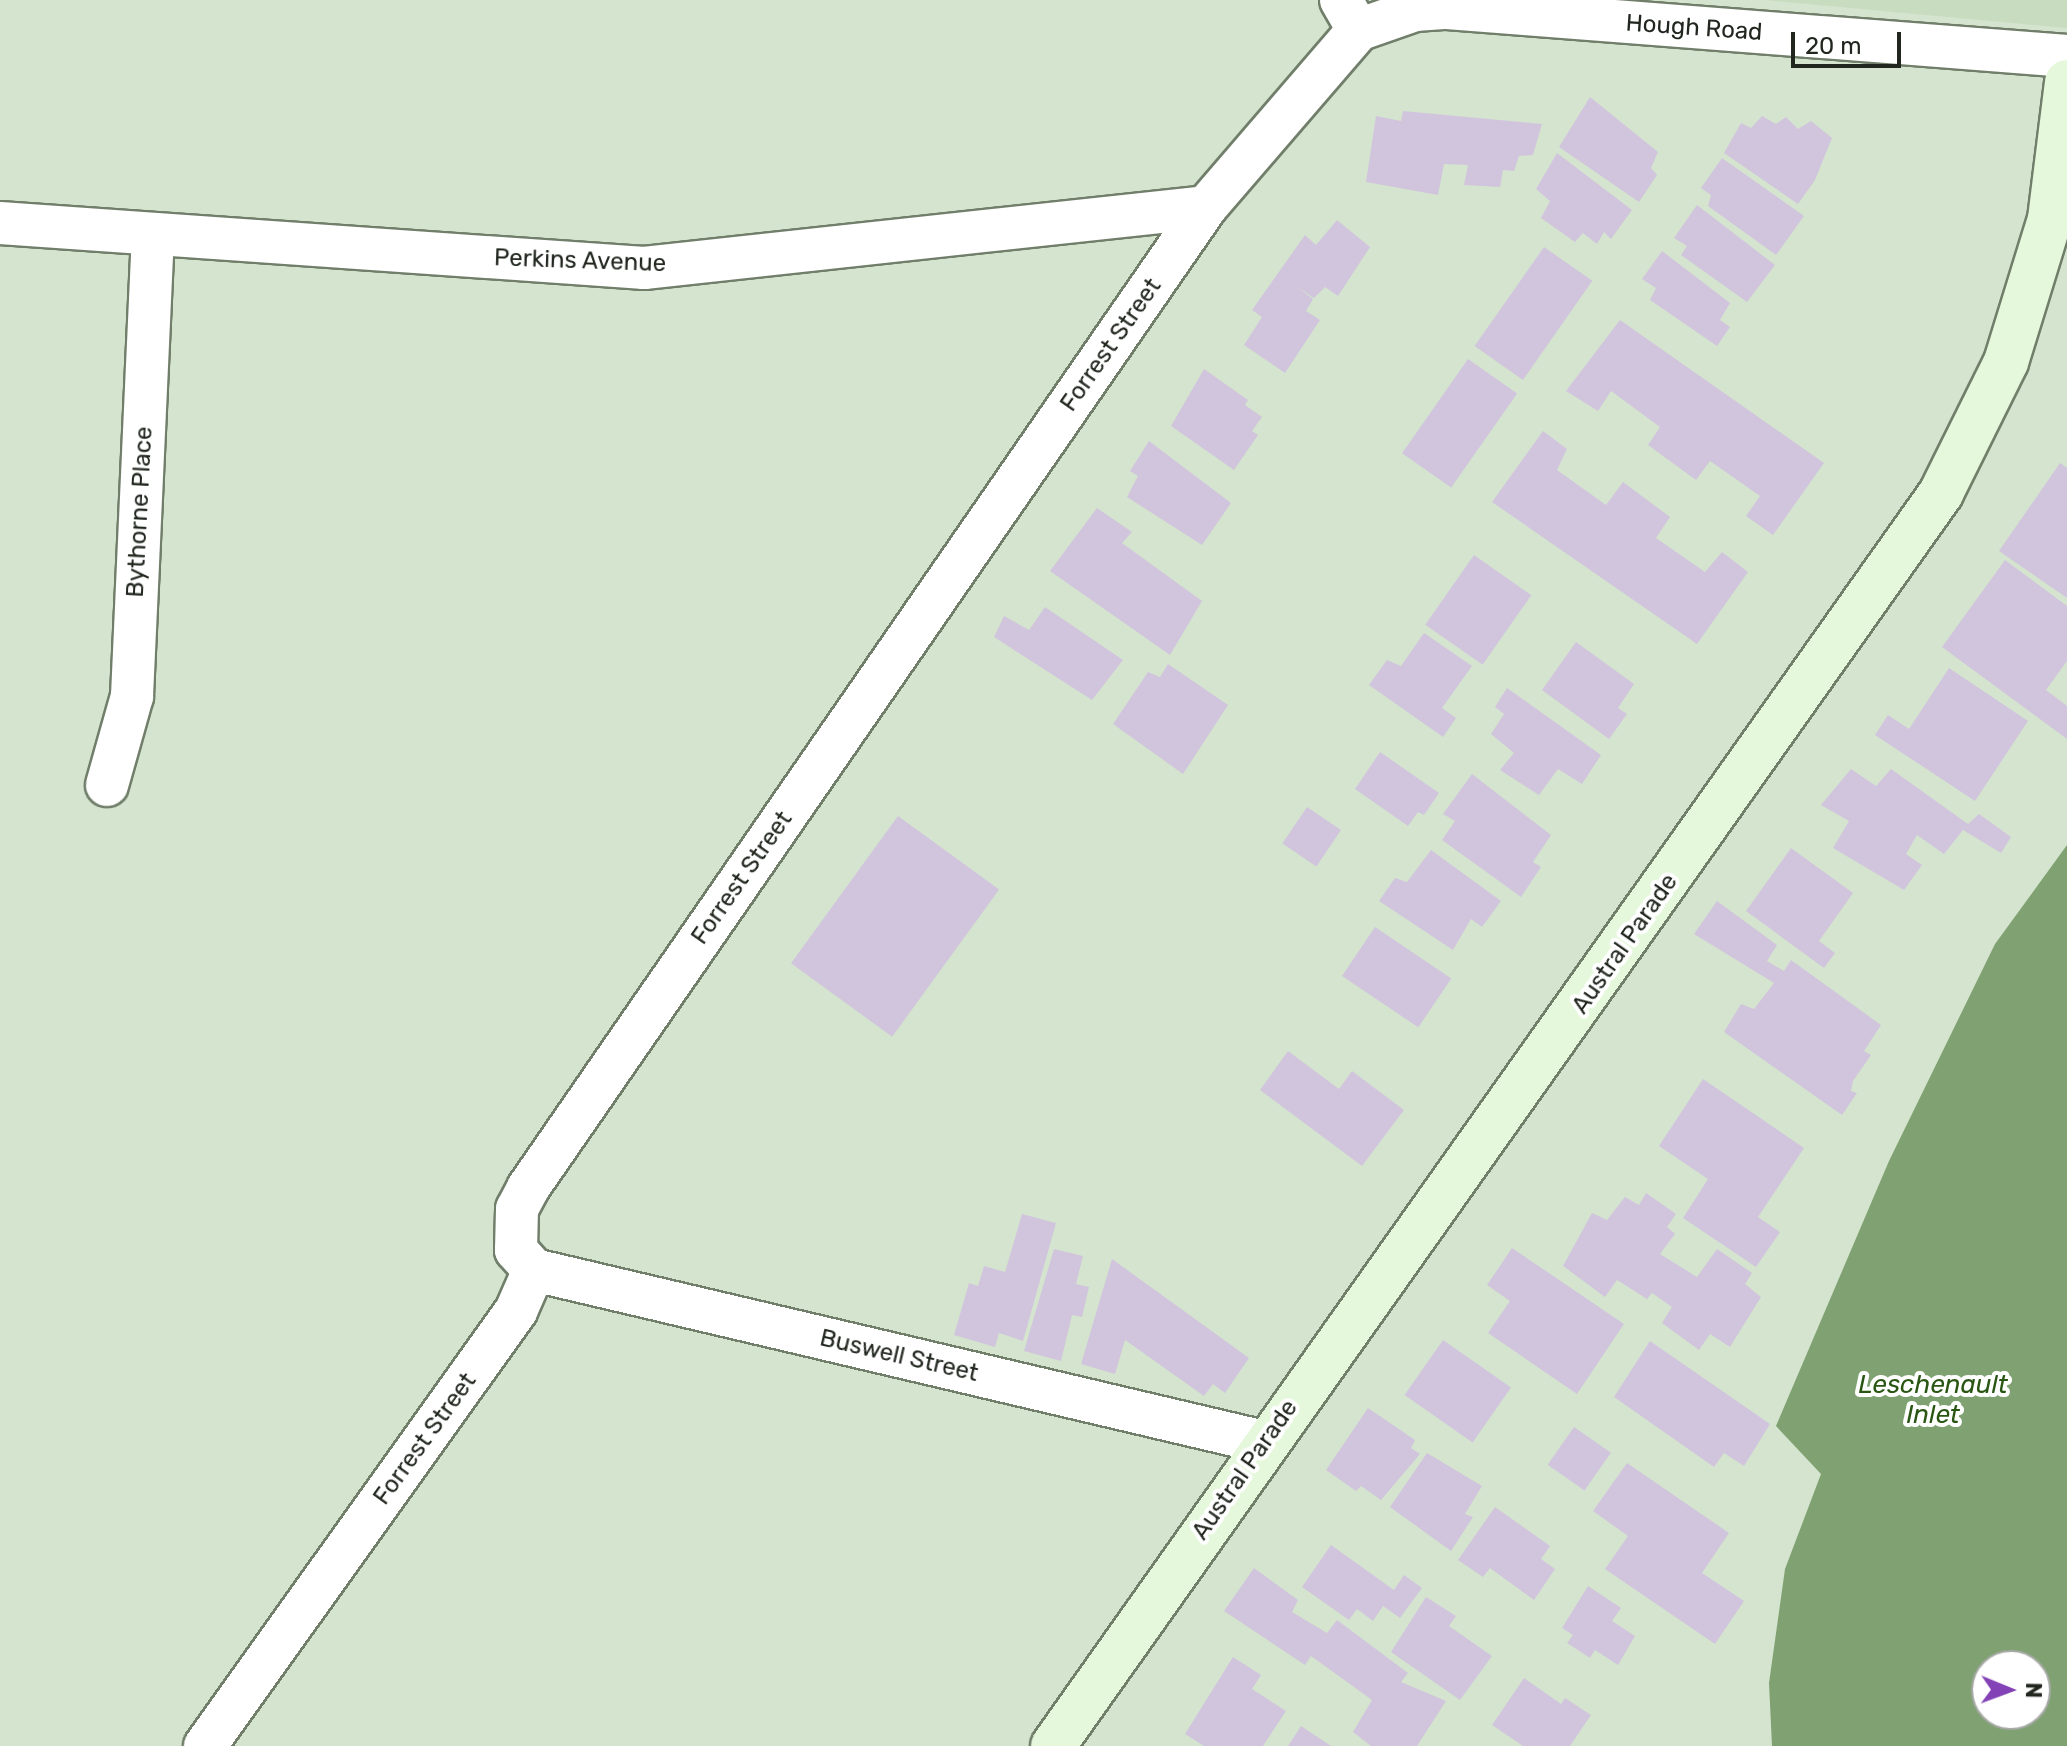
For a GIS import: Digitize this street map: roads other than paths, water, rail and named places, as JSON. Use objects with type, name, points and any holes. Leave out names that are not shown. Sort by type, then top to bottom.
[{"type":"street","name":"Hough Road","points":[[1350,15],[1447,8],[2067,56]]},
{"type":"street","name":"Forrest Street","points":[[205,1746],[516,1311],[534,1270],[516,1250],[517,1209],[528,1188],[1206,207],[1350,15]]},
{"type":"street","name":"Austral Parade","points":[[1065,1742],[1264,1442],[1591,993],[1941,493],[2006,362],[2050,219],[2067,82]]},
{"type":"street","name":"Perkins Avenue","points":[[0,223],[644,268],[1206,207]]},
{"type":"street","name":"Bythorne Place","points":[[107,785],[132,696],[153,235]]},
{"type":"street","name":"Buswell Street","points":[[534,1270],[1264,1442]]},
{"type":"water","name":"Leschenault Inlet","points":[[2067,845],[2067,1746],[1772,1746],[1769,1683],[1785,1569],[1821,1474],[1776,1426],[1889,1161],[1995,944]]}]
